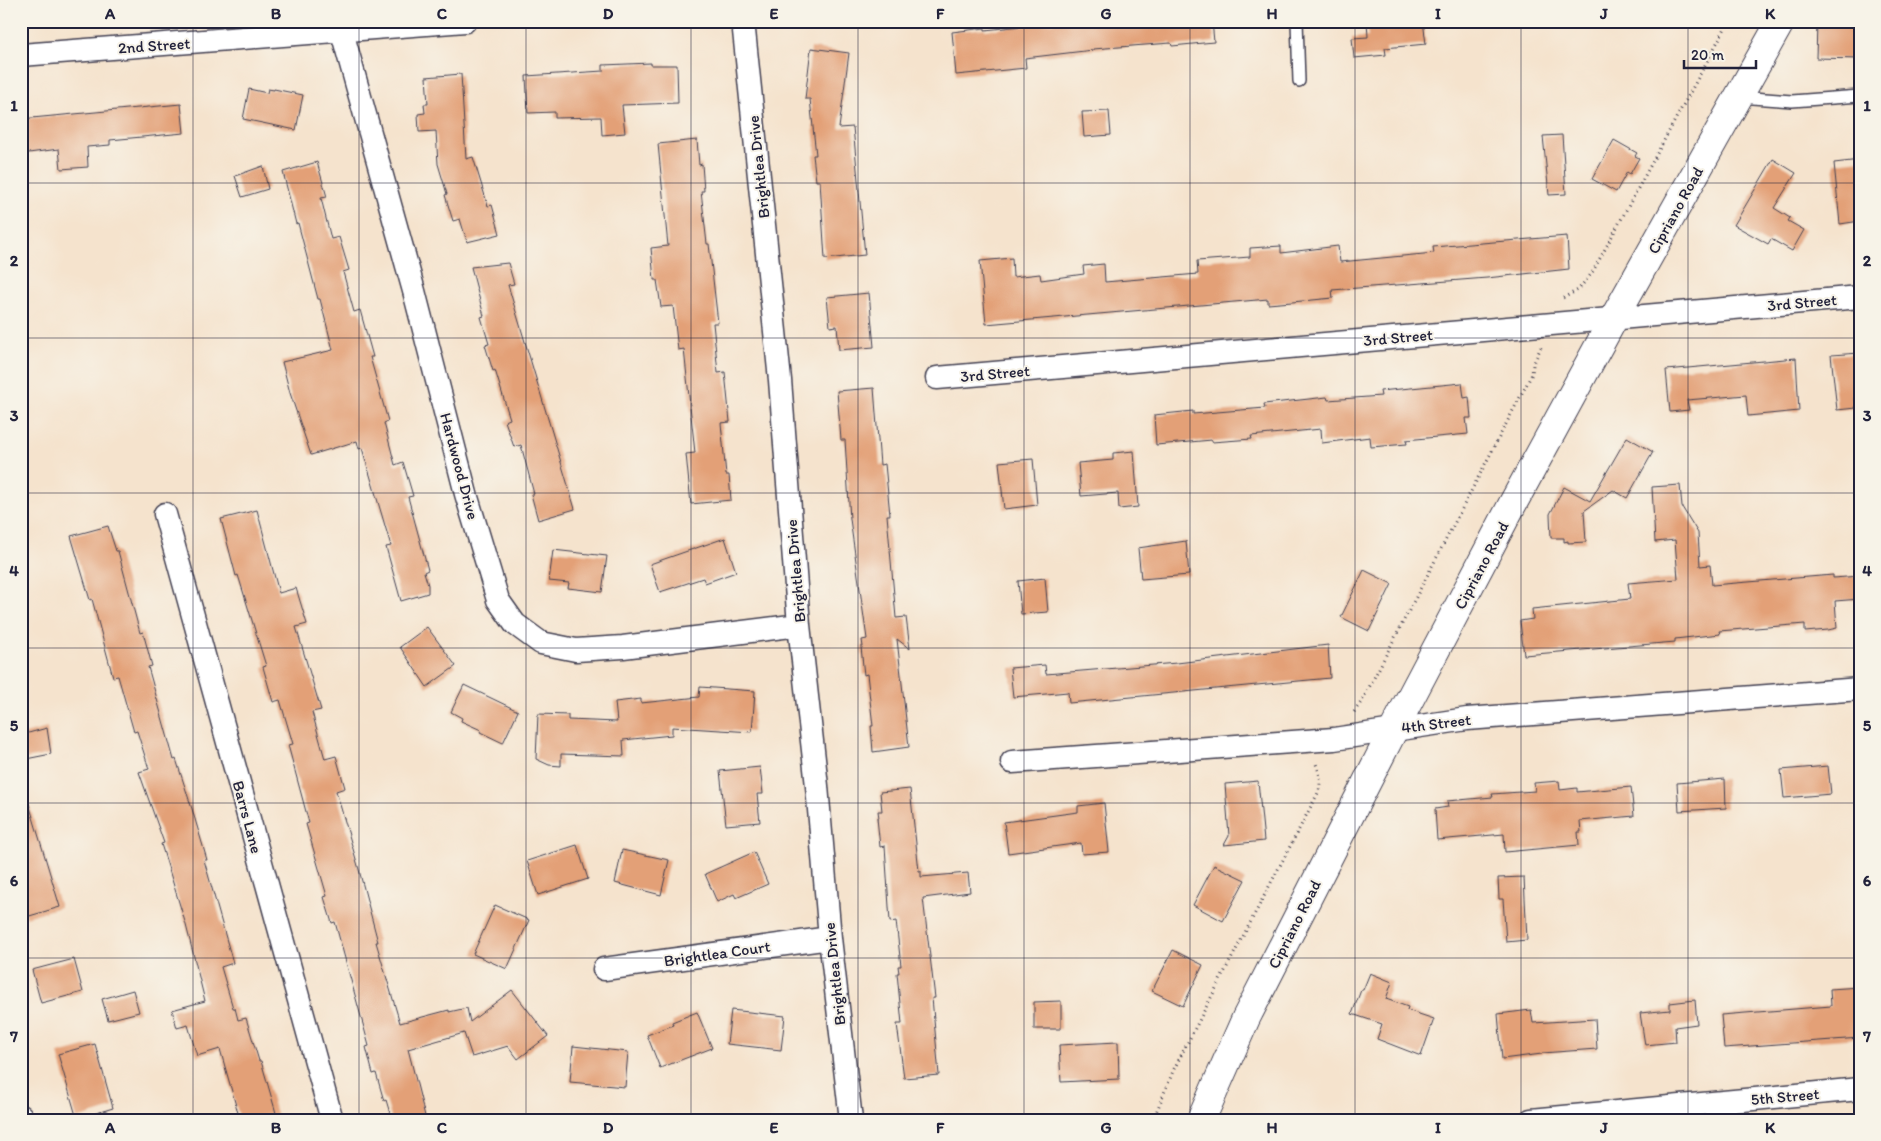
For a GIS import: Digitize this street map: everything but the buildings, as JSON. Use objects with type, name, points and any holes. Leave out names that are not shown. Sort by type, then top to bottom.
[{"type":"street","name":"2nd Street","points":[[21,55],[340,26],[465,21]]},
{"type":"street","name":"Brightlea Drive","points":[[743,21],[780,380],[799,625],[817,786],[830,938],[851,1120]]},
{"type":"street","name":"Cipriano Road","points":[[1201,1120],[1246,1018],[1394,729],[1614,318],[1782,21]]},
{"type":"street","name":"Hardwood Drive","points":[[340,26],[414,291],[466,494],[498,600],[515,624],[541,643],[576,650],[623,647],[799,625]]},
{"type":"street","name":"3rd Street","points":[[937,378],[1860,298]]},
{"type":"street","name":"Barrs Lane","points":[[165,514],[332,1120]]},
{"type":"street","name":"4th Street","points":[[1012,762],[1334,739],[1467,719],[1860,689]]},
{"type":"street","name":"Brightlea Court","points":[[604,969],[830,938]]},
{"type":"street","name":"5th Street","points":[[1531,1120],[1860,1089]]},
{"type":"street","points":[[21,1116],[22,1120]]},
{"type":"lane","points":[[1297,21],[1299,81]]},
{"type":"lane","points":[[1739,97],[1792,101],[1860,96]]},
{"type":"path","points":[[1153,1120],[1182,1053],[1319,791],[1320,772],[1316,764],[1362,701],[1532,374],[1533,365],[1563,298],[1578,290],[1592,273],[1730,21]]}]
